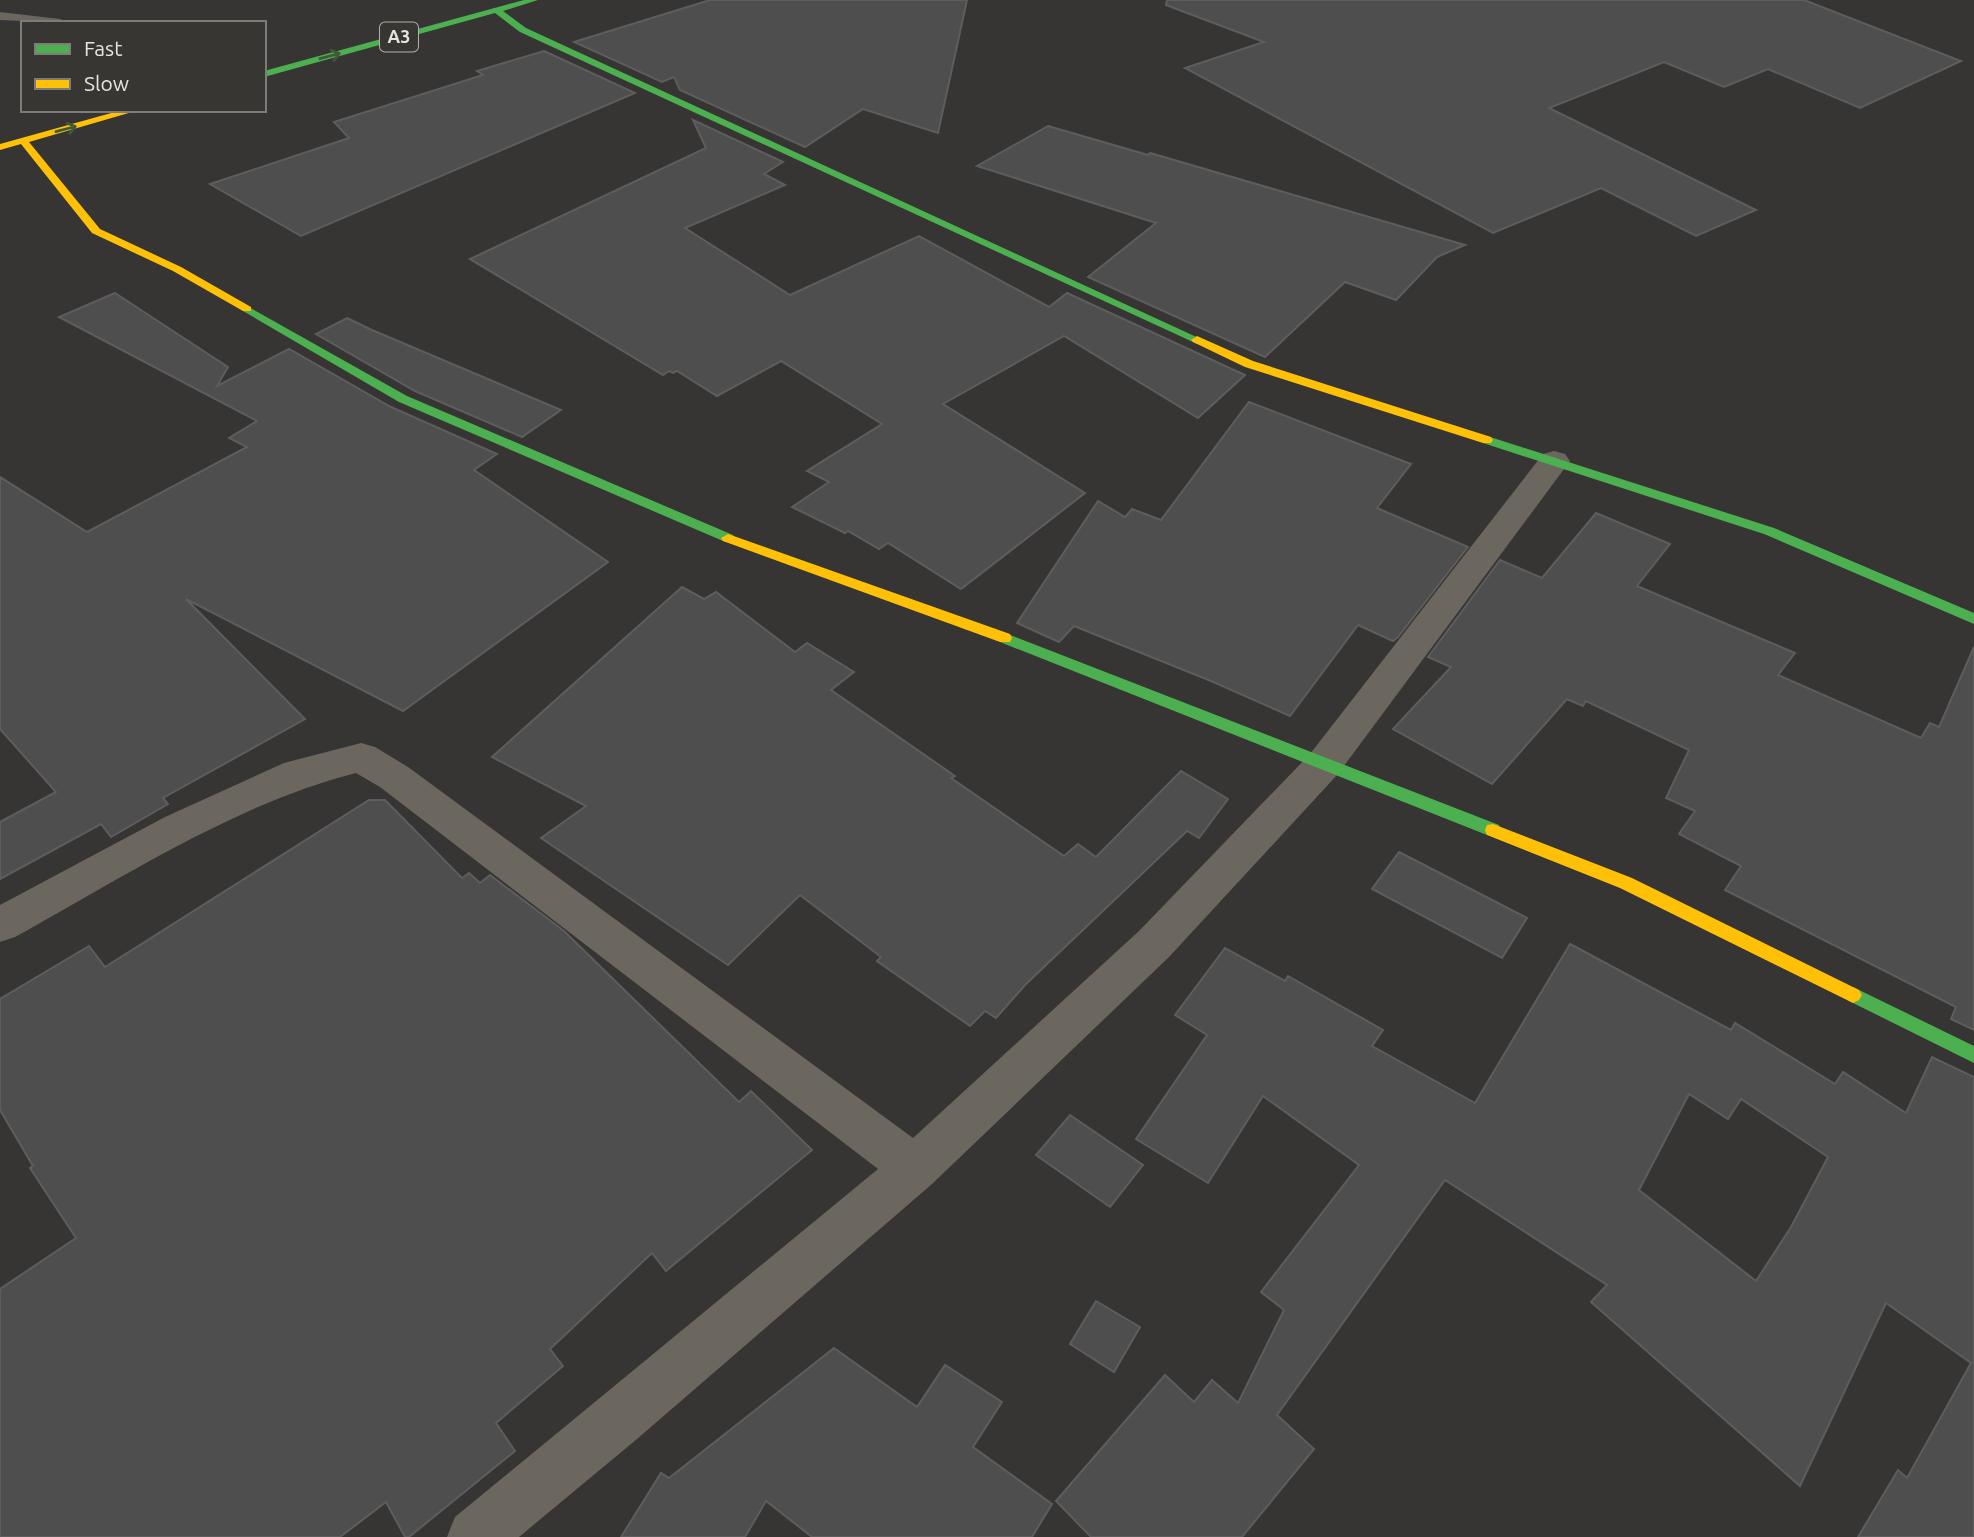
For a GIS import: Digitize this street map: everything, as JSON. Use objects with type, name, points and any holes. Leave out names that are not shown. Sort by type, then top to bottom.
[{"type":"main road","name":"A3","points":[[290,50],[474,0]]},
{"type":"main road","name":"A3","points":[[266,73],[534,0]]},
{"type":"main road","points":[[496,10],[523,30],[1249,364],[1769,531],[1974,618]]},
{"type":"main road","points":[[0,147],[127,112]]},
{"type":"main road","points":[[23,141],[96,231],[177,269],[403,398],[698,527],[962,621],[1626,883],[1974,1055]]},
{"type":"street","points":[[475,1537],[618,1420],[915,1168],[1154,944],[1324,764],[1554,461]]},
{"type":"street","points":[[0,925],[179,828],[286,778],[361,757],[394,777],[915,1168]]},
{"type":"lane","points":[[0,16],[43,21]]},
{"type":"building","points":[[710,0],[967,0],[938,133],[863,109],[805,147],[680,90],[674,77],[662,82],[574,42]]},
{"type":"building","points":[[1167,0],[1804,0],[1961,61],[1860,108],[1768,69],[1724,87],[1664,62],[1549,108],[1756,210],[1696,236],[1601,188],[1493,233],[1185,68],[1264,42],[1166,5]]},
{"type":"building","points":[[544,51],[635,93],[301,236],[210,184],[349,138],[334,122],[483,75],[477,71]]},
{"type":"building","points":[[693,120],[783,162],[764,174],[785,185],[685,228],[790,295],[919,236],[1049,307],[1067,293],[1245,375],[1198,418],[1064,336],[943,404],[1085,493],[961,589],[888,543],[879,549],[848,531],[845,533],[792,507],[829,482],[807,471],[882,424],[781,361],[717,396],[677,371],[669,371],[663,375],[470,259],[706,148]]},
{"type":"building","points":[[1048,126],[1465,245],[1437,257],[1396,300],[1345,282],[1265,357],[1088,277],[1156,223],[977,166]]},
{"type":"building","points":[[115,293],[228,367],[217,386],[289,349],[391,407],[497,454],[474,470],[608,562],[403,711],[186,599],[305,719],[163,798],[168,804],[111,837],[101,824],[0,879],[0,822],[56,792],[0,729],[0,477],[87,532],[247,447],[229,438],[257,421],[59,317]]},
{"type":"building","points":[[347,318],[561,410],[522,437],[415,391],[316,334]]},
{"type":"building","points":[[1249,402],[1411,464],[1377,508],[1468,547],[1398,637],[1393,641],[1358,625],[1290,716],[1074,626],[1059,642],[1017,623],[1098,501],[1125,517],[1132,509],[1161,520]]},
{"type":"building","points":[[1596,513],[1670,544],[1637,586],[1795,653],[1778,675],[1921,738],[1930,723],[1939,727],[1974,647],[1974,1030],[1951,1019],[1956,1007],[1725,890],[1741,866],[1679,834],[1695,811],[1666,798],[1689,750],[1586,701],[1583,706],[1567,699],[1492,784],[1393,729],[1451,667],[1428,657],[1500,560],[1542,578]]},
{"type":"building","points":[[682,587],[704,599],[716,592],[795,652],[807,643],[854,672],[831,690],[1064,856],[1078,844],[1096,857],[1181,771],[1228,799],[1199,838],[1187,831],[1026,984],[996,1018],[985,1011],[970,1026],[877,961],[881,957],[800,895],[728,965],[541,838],[586,806],[492,757]]},
{"type":"building","points":[[369,800],[385,800],[462,878],[469,873],[480,883],[490,875],[564,931],[739,1102],[751,1091],[812,1150],[666,1271],[652,1253],[550,1349],[563,1366],[496,1423],[515,1451],[409,1537],[405,1537],[386,1502],[340,1537],[0,1537],[0,1289],[76,1238],[30,1168],[33,1166],[0,1110],[0,999],[89,946],[105,967]]},
{"type":"building","points":[[1399,852],[1527,918],[1502,958],[1372,889]]},
{"type":"building","points":[[1570,944],[1731,1030],[1735,1023],[1835,1084],[1843,1072],[1906,1113],[1932,1057],[1974,1077],[1974,1537],[1858,1537],[1898,1470],[1907,1478],[1971,1363],[1886,1303],[1800,1486],[1591,1302],[1607,1285],[1445,1180],[1277,1415],[1314,1449],[1242,1537],[1091,1537],[1056,1501],[1165,1375],[1194,1402],[1212,1380],[1238,1403],[1284,1310],[1261,1292],[1359,1165],[1263,1096],[1208,1183],[1136,1139],[1207,1035],[1175,1015],[1225,948],[1285,981],[1288,976],[1383,1030],[1372,1046],[1475,1103]],"holes":[[[1689,1094],[1728,1119],[1741,1099],[1828,1157],[1791,1227],[1756,1281],[1639,1190]]]},
{"type":"building","points":[[1070,1115],[1143,1165],[1110,1207],[1036,1155]]},
{"type":"building","points":[[1096,1301],[1140,1327],[1114,1372],[1070,1344]]},
{"type":"building","points":[[834,1348],[917,1407],[945,1365],[1002,1402],[973,1447],[1052,1504],[1032,1537],[812,1537],[766,1501],[745,1537],[621,1537],[661,1473],[669,1478]]},
{"type":"traffic: fast","points":[[266,73],[534,0]]},
{"type":"traffic: fast","points":[[496,10],[523,30],[1197,340]]},
{"type":"traffic: fast","points":[[247,309],[403,399],[728,538]]},
{"type":"traffic: fast","points":[[1487,440],[1769,531],[1974,619]]},
{"type":"traffic: fast","points":[[1005,638],[1493,830]]},
{"type":"traffic: fast","points":[[1853,995],[1974,1055]]},
{"type":"traffic: slow","points":[[0,147],[127,112]]},
{"type":"traffic: slow","points":[[23,141],[96,231],[177,269],[247,309]]},
{"type":"traffic: slow","points":[[1197,340],[1249,364],[1487,440]]},
{"type":"traffic: slow","points":[[728,538],[1005,638]]},
{"type":"traffic: slow","points":[[1493,830],[1626,883],[1853,995]]}]
